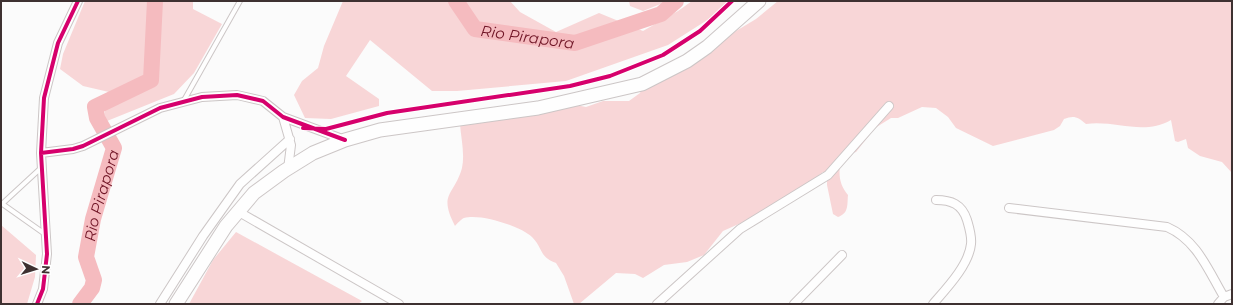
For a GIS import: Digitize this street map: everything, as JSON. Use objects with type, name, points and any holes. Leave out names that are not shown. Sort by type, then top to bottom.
[{"type":"main road","points":[[176,304],[226,226],[254,193],[313,153],[345,140],[380,130],[538,108],[642,84],[687,61],[712,42],[759,1]]},
{"type":"street","points":[[37,304],[43,289],[46,271],[46,235],[41,168],[44,98],[58,43],[78,1]]},
{"type":"street","points":[[41,153],[73,149],[83,146],[160,108],[202,97],[237,95],[263,101],[283,117],[345,140]]},
{"type":"street","points":[[657,304],[740,229],[828,175],[889,106]]},
{"type":"street","points":[[283,117],[290,139],[288,169]]},
{"type":"street","points":[[160,304],[203,236],[240,184],[290,139]]},
{"type":"street","points":[[933,304],[965,261],[971,242],[964,211],[957,204],[946,200],[936,200]]},
{"type":"street","points":[[1009,208],[1167,227],[1180,233],[1189,241],[1228,295],[1218,304]]},
{"type":"street","points":[[239,212],[399,304]]},
{"type":"street","points":[[794,304],[842,255]]},
{"type":"lane","points":[[183,102],[240,1]]},
{"type":"lane","points":[[41,168],[2,203],[46,235]]},
{"type":"shaded area","points":[[85,1],[193,1],[193,9],[222,24],[194,73],[174,94],[102,123],[109,92],[83,86],[60,69],[63,54]]},
{"type":"shaded area","points":[[343,1],[510,1],[520,12],[556,32],[599,13],[643,31],[678,11],[692,1],[728,1],[712,17],[668,45],[566,81],[457,91],[432,91],[370,40],[346,76],[379,99],[379,106],[331,119],[305,118],[294,95],[302,81],[318,68],[324,46]]},
{"type":"shaded area","points":[[629,1],[668,1],[643,11],[630,6]]},
{"type":"shaded area","points":[[778,1],[1232,1],[1232,173],[1222,162],[1200,156],[1188,148],[1186,139],[1178,142],[1175,141],[1171,120],[1161,125],[1140,127],[1097,123],[1086,124],[1078,118],[1071,117],[1064,119],[1060,126],[1054,130],[993,146],[956,128],[948,117],[936,108],[922,107],[898,118],[891,118],[875,128],[856,152],[842,156],[840,177],[842,186],[848,195],[847,208],[842,215],[838,217],[833,214],[827,185],[827,174],[823,172],[801,189],[759,215],[723,231],[704,255],[687,262],[664,265],[643,278],[635,274],[616,273],[579,304],[574,304],[564,276],[556,263],[544,255],[532,237],[526,233],[509,225],[480,217],[464,218],[455,226],[450,215],[448,201],[449,195],[459,177],[463,163],[460,124],[566,103],[586,107],[603,101],[629,101],[640,93],[647,76],[705,55],[736,31],[756,19]]},
{"type":"shaded area","points":[[1,225],[36,255],[35,277],[27,304],[1,304]]},
{"type":"shaded area","points":[[236,232],[362,301],[358,304],[189,304],[213,260]]},
{"type":"waterway","name":"Rio Pirapora","points":[[80,304],[92,288],[94,280],[86,257],[93,219],[114,148],[97,118],[95,107],[151,80],[155,1]]},
{"type":"waterway","name":"Rio Pirapora","points":[[456,1],[475,29],[575,43],[661,14],[676,1]]},
{"type":"cycle path","points":[[37,304],[43,289],[47,254],[41,153],[44,98],[58,43],[78,1]]},
{"type":"cycle path","points":[[303,128],[326,129],[387,113],[570,86],[610,76],[663,55],[700,31],[732,1]]},
{"type":"cycle path","points":[[41,153],[73,149],[83,146],[160,108],[202,97],[237,95],[263,101],[283,117],[345,140]]}]
